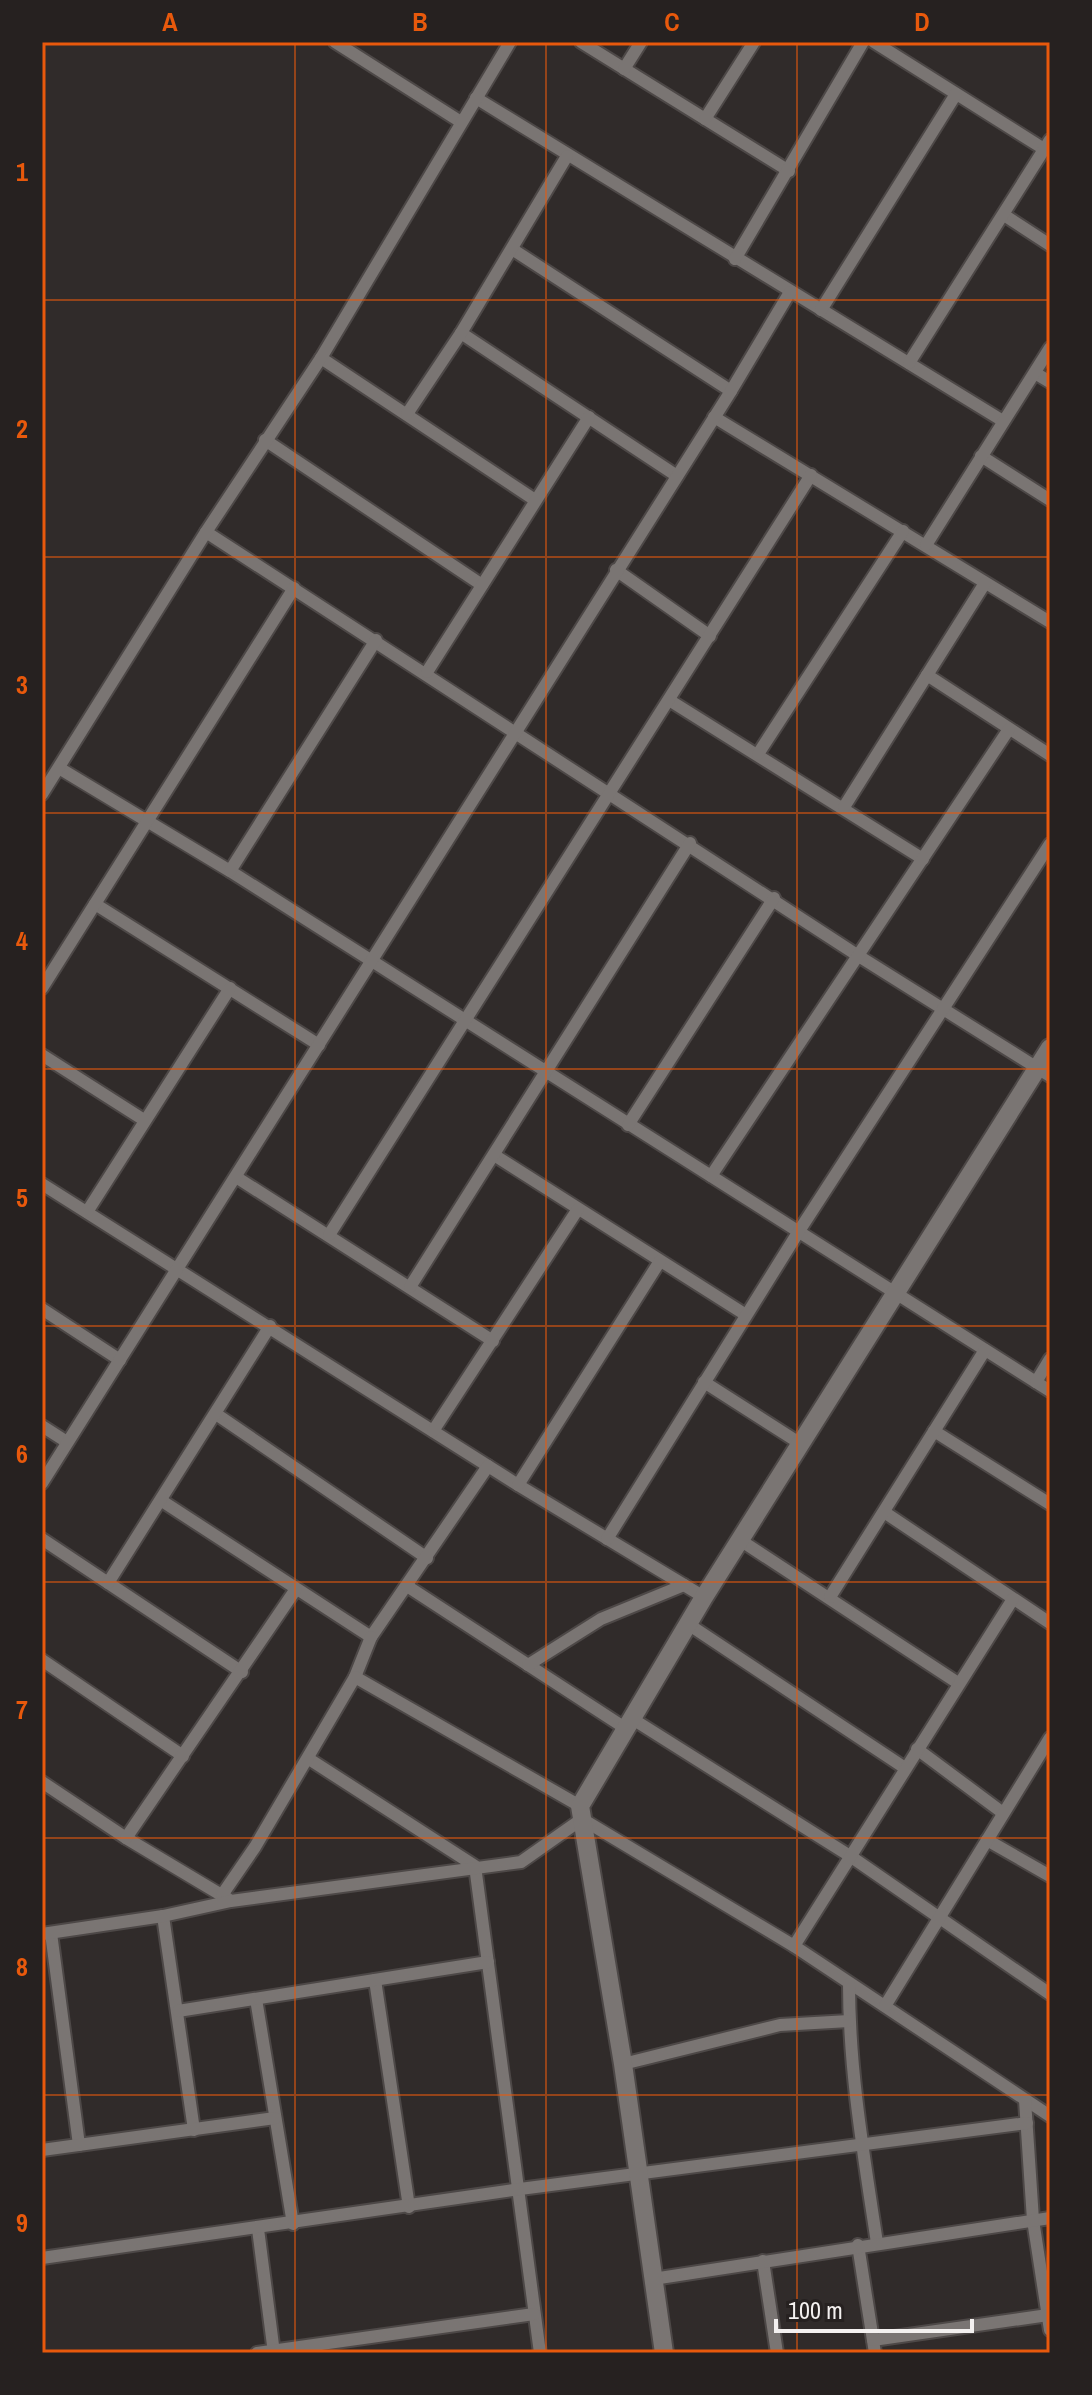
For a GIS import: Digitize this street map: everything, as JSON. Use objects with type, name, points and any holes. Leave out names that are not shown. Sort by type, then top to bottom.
[{"type":"street","points":[[335,42],[461,122]]},
{"type":"street","points":[[356,54],[363,42]]},
{"type":"street","points":[[42,794],[206,532],[321,358],[510,42]]},
{"type":"street","points":[[581,42],[789,171]]},
{"type":"street","points":[[624,69],[641,42]]},
{"type":"street","points":[[705,119],[754,42]]},
{"type":"street","points":[[735,259],[863,42]]},
{"type":"street","points":[[874,42],[956,94],[1047,145],[909,363]]},
{"type":"street","points":[[821,310],[956,94]]},
{"type":"street","points":[[476,98],[1003,421]]},
{"type":"street","points":[[407,414],[461,333],[567,156]]},
{"type":"street","points":[[1004,215],[1050,245]]},
{"type":"street","points":[[512,249],[731,391]]},
{"type":"street","points":[[42,1483],[731,391],[790,292]]},
{"type":"street","points":[[461,333],[677,476]]},
{"type":"street","points":[[926,545],[1050,348]]},
{"type":"street","points":[[321,358],[535,500]]},
{"type":"street","points":[[1035,373],[1050,382]]},
{"type":"street","points":[[427,672],[589,417]]},
{"type":"street","points":[[714,417],[1050,622]]},
{"type":"street","points":[[265,440],[482,585]]},
{"type":"street","points":[[981,456],[1050,500]]},
{"type":"street","points":[[329,1235],[811,475]]},
{"type":"street","points":[[758,754],[903,531]]},
{"type":"street","points":[[206,532],[427,672],[857,955],[1044,1072]]},
{"type":"street","points":[[616,570],[710,636]]},
{"type":"street","points":[[844,807],[985,583]]},
{"type":"street","points":[[42,988],[294,588]]},
{"type":"street","points":[[230,871],[376,640]]},
{"type":"street","points":[[927,675],[1050,755]]},
{"type":"street","points":[[669,700],[923,859]]},
{"type":"street","points":[[711,1176],[1009,729]]},
{"type":"street","points":[[59,768],[230,871],[1050,1391]]},
{"type":"street","points":[[410,1287],[690,843]]},
{"type":"street","points":[[607,1539],[799,1231],[1050,844]]},
{"type":"street","points":[[628,1125],[774,898]]},
{"type":"street","points":[[95,904],[319,1045]]},
{"type":"street","points":[[87,1212],[230,988]]},
{"type":"street","points":[[79,2145],[46,1933],[163,1916],[226,1898],[521,1862],[581,1813],[628,1723],[704,1597],[893,1294],[1044,1072],[1050,1048]]},
{"type":"street","points":[[42,1055],[144,1120]]},
{"type":"street","points":[[494,1155],[746,1315]]},
{"type":"street","points":[[236,1177],[493,1341]]},
{"type":"street","points":[[42,1184],[518,1485],[704,1597]]},
{"type":"street","points":[[433,1431],[578,1209]]},
{"type":"street","points":[[518,1485],[660,1261]]},
{"type":"street","points":[[42,1309],[120,1360]]},
{"type":"street","points":[[108,1583],[270,1326]]},
{"type":"street","points":[[830,1597],[985,1350]]},
{"type":"street","points":[[1036,1382],[1050,1359]]},
{"type":"street","points":[[704,1382],[801,1444]]},
{"type":"street","points":[[216,1414],[427,1558]]},
{"type":"street","points":[[42,1426],[67,1442]]},
{"type":"street","points":[[934,1431],[1050,1504]]},
{"type":"street","points":[[226,1898],[355,1677],[371,1637],[488,1466]]},
{"type":"street","points":[[162,1501],[371,1637]]},
{"type":"street","points":[[884,1512],[1050,1623]]},
{"type":"street","points":[[42,1539],[242,1672]]},
{"type":"street","points":[[740,1540],[958,1683]]},
{"type":"street","points":[[528,1665],[601,1619],[684,1585]]},
{"type":"street","points":[[407,1586],[528,1665],[850,1856],[1050,1994]]},
{"type":"street","points":[[126,1838],[296,1589]]},
{"type":"street","points":[[794,1946],[1013,1599]]},
{"type":"street","points":[[688,1624],[905,1768]]},
{"type":"street","points":[[42,1660],[183,1756]]},
{"type":"street","points":[[355,1677],[794,1946],[1050,2116]]},
{"type":"street","points":[[885,2006],[1050,1738]]},
{"type":"street","points":[[917,1749],[1003,1813]]},
{"type":"street","points":[[309,1759],[475,1866],[540,2353]]},
{"type":"street","points":[[42,1782],[126,1838],[226,1898]]},
{"type":"street","points":[[581,1813],[623,2064],[664,2353]]},
{"type":"street","points":[[987,1840],[1050,1876]]},
{"type":"street","points":[[163,1916],[194,2130]]},
{"type":"street","points":[[178,2011],[488,1962]]},
{"type":"street","points":[[375,1980],[409,2207]]},
{"type":"street","points":[[849,1984],[849,2021],[862,2143],[877,2243]]},
{"type":"street","points":[[256,1999],[293,2224]]},
{"type":"street","points":[[623,2064],[780,2025],[849,2021]]},
{"type":"street","points":[[1025,2100],[1033,2220],[1050,2330]]},
{"type":"street","points":[[42,2150],[275,2118]]},
{"type":"street","points":[[42,2258],[520,2189],[1027,2123]]},
{"type":"street","points":[[653,2279],[858,2245],[1050,2218]]},
{"type":"street","points":[[258,2229],[274,2352]]},
{"type":"street","points":[[858,2245],[874,2347],[1048,2315]]},
{"type":"street","points":[[763,2261],[777,2353]]},
{"type":"street","points":[[257,2353],[534,2314]]}]
